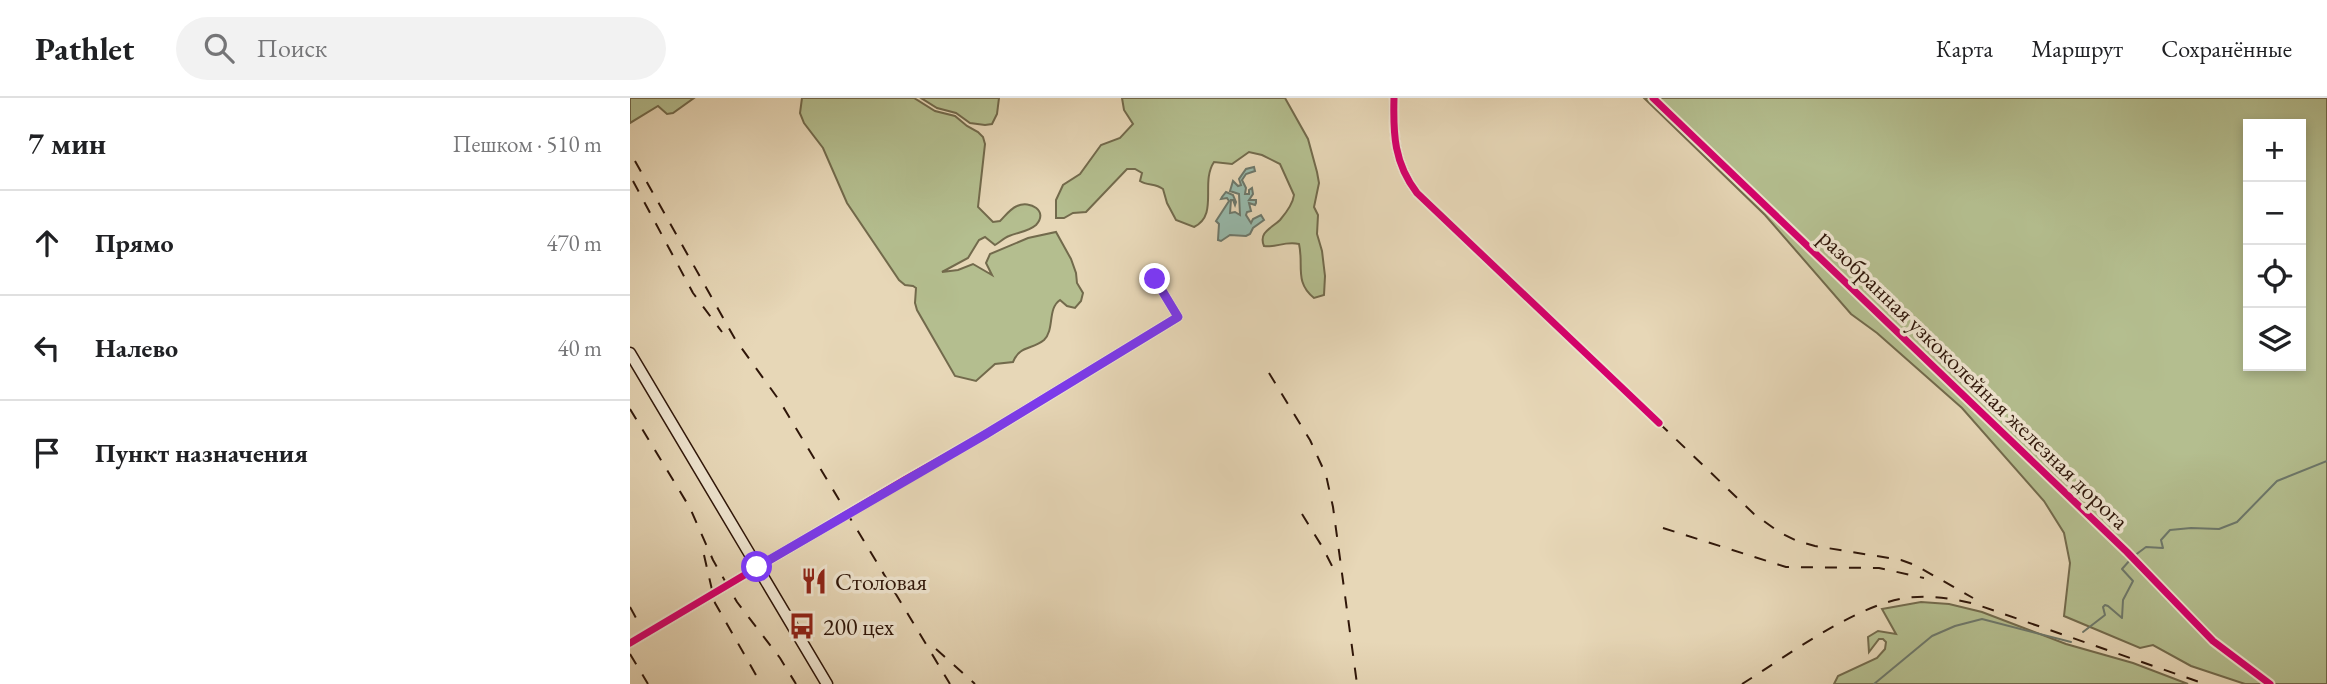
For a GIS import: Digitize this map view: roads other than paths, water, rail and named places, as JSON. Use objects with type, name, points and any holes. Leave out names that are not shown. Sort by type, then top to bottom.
[{"type":"main road","points":[[630,353],[827,684]]},
{"type":"street","points":[[1394,98],[1394,147],[1400,167],[1417,193],[1658,423]]},
{"type":"street","name":"разобранная узкоколейная железная дорога","points":[[1653,98],[2127,552],[2213,641],[2270,684]]},
{"type":"street","points":[[630,643],[986,434],[1178,317],[1155,279]]},
{"type":"waterway","points":[[2134,556],[2146,547],[2163,548],[2161,540],[2170,530],[2219,529],[2237,522],[2277,481],[2327,461]]},
{"type":"waterway","points":[[2083,632],[2105,615],[2105,605],[2122,618],[2123,600],[2133,581],[2122,569],[2130,560]]},
{"type":"waterway","points":[[1874,684],[1932,636],[1982,619],[2071,642]]},
{"type":"railway","points":[[635,161],[735,339],[779,400],[950,684]]},
{"type":"railway","points":[[633,181],[693,293],[722,332]]},
{"type":"railway","points":[[1269,373],[1310,440],[1326,475],[1333,507],[1357,684]]},
{"type":"railway","points":[[630,409],[690,508],[713,560],[737,602],[780,658],[796,684]]},
{"type":"railway","points":[[1659,423],[1754,514],[1779,532],[1815,546],[1901,560],[1915,565],[1973,598]]},
{"type":"railway","points":[[1302,514],[1337,576]]},
{"type":"railway","points":[[1663,528],[1786,567],[1879,568],[1924,578]]},
{"type":"railway","points":[[704,555],[715,603],[756,675]]},
{"type":"railway","points":[[1742,684],[1843,621],[1885,603],[1922,597],[1975,604],[2205,684]]},
{"type":"railway","points":[[630,607],[636,618]]},
{"type":"railway","points":[[936,649],[975,684]]},
{"type":"railway","points":[[630,654],[648,684]]},
{"type":"place","name":"Cтоловая","points":[[814,581]]},
{"type":"place","name":"200 цех","points":[[802,626]]}]
